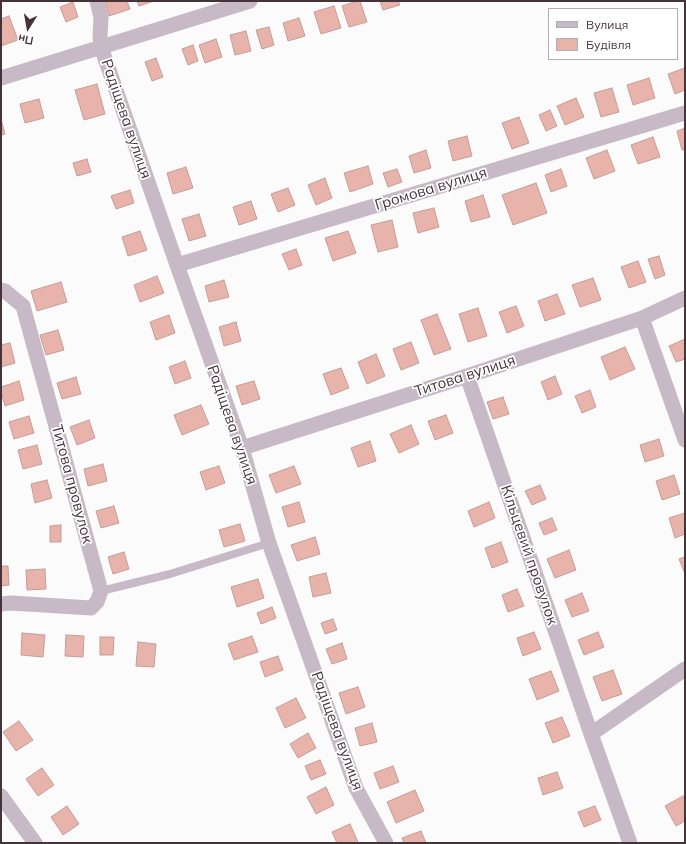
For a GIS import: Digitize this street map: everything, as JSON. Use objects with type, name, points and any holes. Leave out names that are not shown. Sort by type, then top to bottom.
[{"type":"street","name":"Радіщева вулиця","points":[[97,1],[101,18],[100,36],[102,47],[176,265],[242,448],[269,543],[356,788],[386,843]]},
{"type":"street","points":[[1,78],[250,1]]},
{"type":"street","name":"Громова вулиця","points":[[176,265],[685,113]]},
{"type":"street","name":"Титова провулок","points":[[1,290],[5,291],[23,306],[101,591]]},
{"type":"street","name":"Титова вулиця","points":[[242,448],[642,318],[685,298]]},
{"type":"street","points":[[642,318],[685,440]]},
{"type":"street","name":"Кільцевий провулок","points":[[467,376],[630,843]]},
{"type":"street","points":[[6,603],[91,608],[98,602],[101,591]]},
{"type":"street","points":[[591,734],[685,669]]},
{"type":"street","points":[[1,796],[35,843]]},
{"type":"lane","points":[[101,591],[170,574],[269,543]]},
{"type":"building","points":[[105,1],[127,1],[130,9],[109,16]]},
{"type":"building","points":[[137,1],[154,1],[139,6]]},
{"type":"building","points":[[360,1],[367,22],[349,27],[342,6]]},
{"type":"building","points":[[380,1],[398,1],[400,5],[383,10]]},
{"type":"building","points":[[73,2],[78,17],[66,22],[60,7]]},
{"type":"building","points":[[334,6],[341,28],[321,34],[314,12]]},
{"type":"building","points":[[9,16],[18,40],[1,46],[1,19]]},
{"type":"building","points":[[299,18],[305,36],[288,41],[283,23]]},
{"type":"building","points":[[269,27],[274,45],[262,49],[256,30]]},
{"type":"building","points":[[246,31],[251,51],[235,55],[230,35]]},
{"type":"building","points":[[216,39],[222,57],[205,63],[199,45]]},
{"type":"building","points":[[193,45],[198,61],[188,65],[182,49]]},
{"type":"building","points":[[156,58],[163,77],[152,81],[145,62]]},
{"type":"building","points":[[685,68],[685,90],[675,94],[668,74]]},
{"type":"building","points":[[649,78],[655,98],[633,105],[627,85]]},
{"type":"building","points":[[97,84],[105,114],[84,120],[75,90]]},
{"type":"building","points":[[612,88],[619,112],[601,117],[594,93]]},
{"type":"building","points":[[576,98],[584,117],[565,125],[557,106]]},
{"type":"building","points":[[39,99],[44,118],[25,123],[20,104]]},
{"type":"building","points":[[550,110],[557,126],[546,131],[539,115]]},
{"type":"building","points":[[519,117],[529,143],[512,149],[502,123]]},
{"type":"building","points":[[1,119],[5,134],[1,135]]},
{"type":"building","points":[[685,128],[685,149],[682,150],[677,131]]},
{"type":"building","points":[[467,136],[472,156],[453,161],[448,141]]},
{"type":"building","points":[[653,137],[660,157],[638,164],[631,145]]},
{"type":"building","points":[[426,150],[431,168],[414,173],[409,156]]},
{"type":"building","points":[[607,150],[615,171],[594,179],[586,158]]},
{"type":"building","points":[[87,159],[91,172],[77,176],[73,163]]},
{"type":"building","points":[[368,166],[373,184],[350,192],[344,173]]},
{"type":"building","points":[[186,167],[193,188],[173,194],[167,173]]},
{"type":"building","points":[[397,169],[402,182],[388,187],[383,173]]},
{"type":"building","points":[[561,169],[567,186],[551,192],[545,175]]},
{"type":"building","points":[[325,178],[332,198],[316,205],[308,185]]},
{"type":"building","points":[[536,183],[547,213],[513,225],[502,195]]},
{"type":"building","points":[[288,188],[295,205],[278,212],[271,194]]},
{"type":"building","points":[[130,190],[134,203],[116,209],[111,196]]},
{"type":"building","points":[[483,195],[490,217],[471,222],[465,201]]},
{"type":"building","points":[[251,201],[257,219],[239,225],[233,207]]},
{"type":"building","points":[[434,208],[439,227],[418,233],[413,213]]},
{"type":"building","points":[[199,214],[206,236],[189,241],[182,219]]},
{"type":"building","points":[[392,220],[398,247],[378,252],[371,225]]},
{"type":"building","points":[[140,231],[147,250],[128,256],[122,237]]},
{"type":"building","points":[[348,231],[356,253],[333,261],[325,238]]},
{"type":"building","points":[[296,249],[302,265],[289,270],[282,254]]},
{"type":"building","points":[[659,256],[665,275],[655,279],[648,259]]},
{"type":"building","points":[[638,261],[646,282],[629,288],[621,267]]},
{"type":"building","points":[[157,276],[164,293],[140,302],[134,285]]},
{"type":"building","points":[[593,278],[601,300],[580,307],[572,285]]},
{"type":"building","points":[[224,280],[229,297],[209,302],[205,286]]},
{"type":"building","points":[[61,282],[67,302],[37,311],[31,291]]},
{"type":"building","points":[[557,294],[565,314],[545,321],[538,301]]},
{"type":"building","points":[[516,306],[524,326],[507,333],[499,312]]},
{"type":"building","points":[[478,308],[487,336],[468,342],[459,314]]},
{"type":"building","points":[[437,314],[451,349],[434,355],[421,320]]},
{"type":"building","points":[[169,315],[175,333],[156,340],[150,322]]},
{"type":"building","points":[[236,322],[241,341],[224,346],[219,327]]},
{"type":"building","points":[[58,330],[64,350],[46,355],[40,335]]},
{"type":"building","points":[[685,339],[685,359],[676,362],[669,346]]},
{"type":"building","points":[[411,342],[419,363],[401,370],[393,349]]},
{"type":"building","points":[[10,343],[15,363],[1,367],[1,345]]},
{"type":"building","points":[[625,347],[635,369],[610,380],[601,357]]},
{"type":"building","points":[[376,354],[385,376],[367,384],[358,362]]},
{"type":"building","points":[[185,361],[191,378],[175,384],[169,367]]},
{"type":"building","points":[[341,368],[349,388],[331,395],[323,374]]},
{"type":"building","points":[[555,376],[562,394],[548,400],[541,382]]},
{"type":"building","points":[[76,377],[81,394],[62,399],[57,383]]},
{"type":"building","points":[[19,381],[24,400],[5,406],[1,387]]},
{"type":"building","points":[[254,381],[260,399],[242,405],[236,386]]},
{"type":"building","points":[[590,390],[596,407],[582,413],[575,396]]},
{"type":"building","points":[[503,397],[509,414],[493,419],[487,402]]},
{"type":"building","points":[[201,405],[209,424],[182,435],[174,415]]},
{"type":"building","points":[[446,415],[453,433],[435,440],[428,421]]},
{"type":"building","points":[[29,416],[34,433],[14,439],[9,422]]},
{"type":"building","points":[[89,420],[95,438],[77,445],[70,427]]},
{"type":"building","points":[[411,425],[419,444],[399,453],[390,434]]},
{"type":"building","points":[[659,439],[664,456],[645,462],[640,445]]},
{"type":"building","points":[[370,441],[376,461],[358,467],[351,448]]},
{"type":"building","points":[[37,445],[42,464],[23,469],[18,450]]},
{"type":"building","points":[[103,464],[107,481],[88,486],[84,469]]},
{"type":"building","points":[[219,466],[225,483],[206,490],[200,472]]},
{"type":"building","points":[[294,466],[301,484],[276,493],[269,475]]},
{"type":"building","points":[[674,475],[680,494],[662,500],[656,481]]},
{"type":"building","points":[[47,480],[52,498],[35,503],[31,484]]},
{"type":"building","points":[[540,485],[546,499],[532,505],[525,491]]},
{"type":"building","points":[[299,502],[305,522],[288,527],[282,507]]},
{"type":"building","points":[[489,502],[495,518],[474,527],[468,511]]},
{"type":"building","points":[[114,506],[119,523],[101,528],[96,511]]},
{"type":"building","points":[[685,513],[685,534],[675,538],[669,518]]},
{"type":"building","points":[[552,518],[557,530],[544,535],[539,523]]},
{"type":"building","points":[[240,524],[245,541],[224,547],[219,530]]},
{"type":"building","points":[[61,525],[61,542],[50,542],[50,526]]},
{"type":"building","points":[[315,537],[320,554],[297,561],[291,545]]},
{"type":"building","points":[[501,542],[508,562],[492,568],[485,548]]},
{"type":"building","points":[[569,550],[576,570],[555,578],[547,559]]},
{"type":"building","points":[[124,552],[129,569],[113,574],[108,557]]},
{"type":"building","points":[[685,557],[685,574],[679,559]]},
{"type":"building","points":[[1,566],[8,566],[9,585],[1,586]]},
{"type":"building","points":[[45,569],[46,589],[27,590],[26,570]]},
{"type":"building","points":[[326,573],[331,593],[313,597],[309,577]]},
{"type":"building","points":[[258,579],[264,598],[237,607],[231,587]]},
{"type":"building","points":[[517,589],[524,606],[508,612],[502,595]]},
{"type":"building","points":[[582,593],[589,611],[572,617],[565,600]]},
{"type":"building","points":[[272,607],[276,618],[261,624],[257,613]]},
{"type":"building","points":[[333,619],[337,630],[325,634],[321,623]]},
{"type":"building","points":[[534,632],[541,649],[523,656],[517,638]]},
{"type":"building","points":[[598,632],[604,647],[584,655],[578,640]]},
{"type":"building","points":[[22,633],[45,635],[43,657],[21,655]]},
{"type":"building","points":[[66,635],[84,636],[83,657],[65,656]]},
{"type":"building","points":[[252,636],[258,652],[234,660],[228,644]]},
{"type":"building","points":[[100,637],[114,637],[113,655],[100,655]]},
{"type":"building","points":[[138,642],[156,644],[154,667],[136,666]]},
{"type":"building","points":[[342,643],[347,659],[332,664],[326,649]]},
{"type":"building","points":[[278,656],[283,670],[265,677],[260,662]]},
{"type":"building","points":[[613,670],[622,694],[602,701],[593,677]]},
{"type":"building","points":[[551,671],[559,691],[537,700],[529,679]]},
{"type":"building","points":[[358,687],[365,707],[346,714],[339,693]]},
{"type":"building","points":[[296,698],[306,718],[285,728],[276,708]]},
{"type":"building","points":[[562,717],[570,736],[553,743],[545,723]]},
{"type":"building","points":[[19,721],[33,740],[16,751],[3,732]]},
{"type":"building","points":[[372,723],[377,742],[360,746],[355,728]]},
{"type":"building","points":[[308,733],[316,748],[298,758],[290,744]]},
{"type":"building","points":[[320,760],[326,774],[311,780],[305,766]]},
{"type":"building","points":[[393,766],[399,782],[380,789],[374,773]]},
{"type":"building","points":[[42,768],[54,785],[38,796],[26,779]]},
{"type":"building","points":[[557,772],[563,788],[543,795],[538,778]]},
{"type":"building","points":[[326,787],[334,805],[316,814],[307,797]]},
{"type":"building","points":[[415,790],[424,811],[396,823],[387,802]]},
{"type":"building","points":[[683,796],[685,801],[685,821],[676,826],[665,806]]},
{"type":"building","points":[[67,806],[79,824],[63,835],[51,817]]},
{"type":"building","points":[[595,806],[601,820],[584,827],[578,812]]},
{"type":"building","points":[[350,824],[358,842],[337,843],[332,832]]},
{"type":"building","points":[[421,831],[426,843],[404,843],[402,838]]}]
